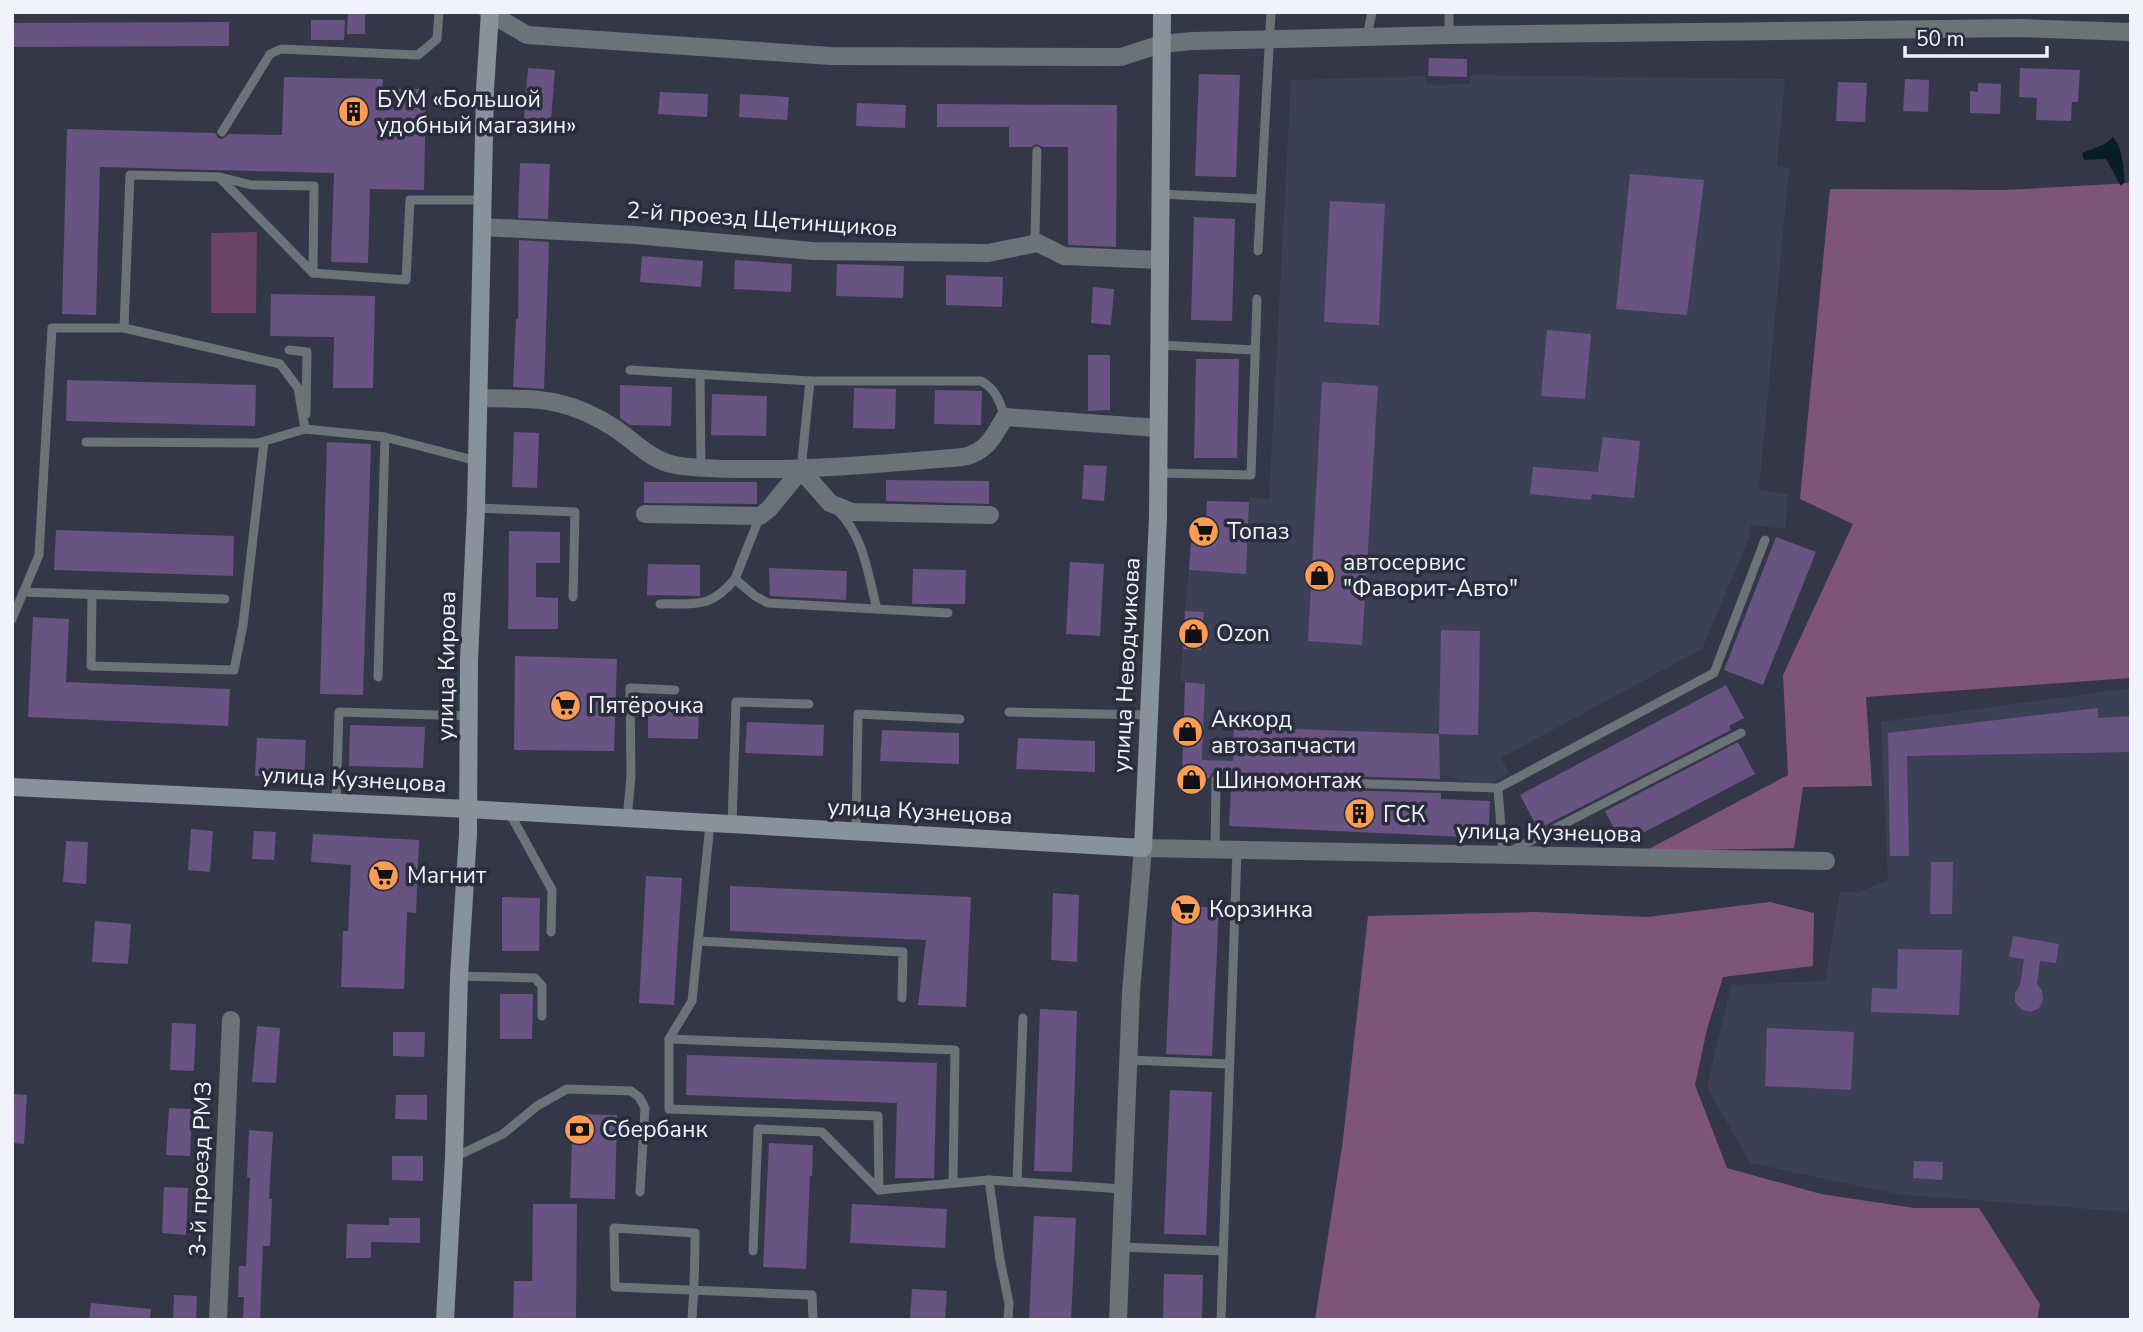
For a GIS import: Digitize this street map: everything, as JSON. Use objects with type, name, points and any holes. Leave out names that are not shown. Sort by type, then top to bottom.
[{"type":"main road","name":"улица Неводчикова","points":[[1143,848],[1158,473],[1162,12]]},
{"type":"main road","name":"улица Кирова","points":[[445,1320],[468,809],[469,660],[476,508],[489,13]]},
{"type":"main road","name":"улица Кузнецова","points":[[12,787],[468,809],[1143,848]]},
{"type":"street","points":[[2059,12],[2070,29]]},
{"type":"street","points":[[489,13],[527,35],[831,56],[1121,57],[1161,44],[1367,36],[2070,29],[2131,32]]},
{"type":"street","name":"2-й проезд Щетинщиков","points":[[482,227],[635,235],[813,251],[988,253],[1038,243]]},
{"type":"street","points":[[1038,243],[1064,256],[1160,260]]},
{"type":"street","points":[[479,398],[545,399],[576,407],[615,429],[654,458],[672,465],[701,468],[801,470],[975,455],[987,447],[1005,417],[1158,428]]},
{"type":"street","points":[[801,470],[830,503],[852,512],[990,515]]},
{"type":"street","points":[[645,514],[760,516],[801,470]]},
{"type":"street","name":"улица Кузнецова","points":[[1143,848],[1826,861]]},
{"type":"street","name":"улица Неводчикова","points":[[1118,1320],[1128,1060],[1143,848]]},
{"type":"street","name":"3-й проезд РМЗ","points":[[218,1320],[231,1020]]},
{"type":"lane","points":[[222,132],[270,54],[281,49],[418,55],[437,39],[439,12]]},
{"type":"lane","points":[[1258,250],[1271,12]]},
{"type":"lane","points":[[1367,36],[1372,12]]},
{"type":"lane","points":[[1449,12],[1450,35]]},
{"type":"lane","points":[[1037,151],[1035,235],[1038,243]]},
{"type":"lane","points":[[124,328],[130,175],[220,177],[251,185],[314,186],[313,273]]},
{"type":"lane","points":[[220,177],[313,273],[406,279],[410,200],[483,200]]},
{"type":"lane","points":[[1160,194],[1261,199]]},
{"type":"lane","points":[[1158,473],[1251,475],[1257,299]]},
{"type":"lane","points":[[12,619],[39,555],[52,328],[124,328],[280,364],[298,388],[305,429]]},
{"type":"lane","points":[[1160,345],[1255,350]]},
{"type":"lane","points":[[289,350],[307,352],[308,396],[305,429]]},
{"type":"lane","points":[[631,370],[810,381],[981,381],[990,386],[998,397],[1005,417]]},
{"type":"lane","points":[[700,375],[701,468]]},
{"type":"lane","points":[[801,470],[810,381]]},
{"type":"lane","points":[[86,443],[264,442],[305,429],[386,437],[477,461]]},
{"type":"lane","points":[[378,677],[386,437]]},
{"type":"lane","points":[[92,595],[91,666],[234,670],[243,625],[264,442]]},
{"type":"lane","points":[[830,503],[852,526],[859,539],[877,609]]},
{"type":"lane","points":[[476,508],[575,512],[573,597]]},
{"type":"lane","points":[[660,604],[707,603],[723,593],[735,579],[760,516]]},
{"type":"lane","points":[[1215,850],[1216,779],[1498,788],[1714,673],[1765,540]]},
{"type":"lane","points":[[735,579],[768,603],[948,613]]},
{"type":"lane","points":[[23,592],[225,599]]},
{"type":"lane","points":[[627,819],[631,778],[630,688],[675,690]]},
{"type":"lane","points":[[732,825],[736,702],[809,704]]},
{"type":"lane","points":[[336,803],[339,712],[469,716]]},
{"type":"lane","points":[[1009,712],[1149,715]]},
{"type":"lane","points":[[856,832],[858,714],[961,719]]},
{"type":"lane","points":[[1498,788],[1503,855],[1741,733]]},
{"type":"lane","points":[[509,812],[552,890],[551,932]]},
{"type":"lane","points":[[710,824],[692,1001],[670,1039],[669,1109],[878,1116],[878,1190]]},
{"type":"lane","points":[[1221,1320],[1237,850]]},
{"type":"lane","points":[[698,941],[903,952],[902,998]]},
{"type":"lane","points":[[459,976],[536,978],[542,986],[542,1016]]},
{"type":"lane","points":[[1017,1182],[1023,1018]]},
{"type":"lane","points":[[670,1039],[955,1050],[953,1182]]},
{"type":"lane","points":[[1128,1060],[1230,1064]]},
{"type":"lane","points":[[454,1158],[503,1134],[537,1106],[567,1089],[631,1091],[639,1097],[645,1108],[640,1192]]},
{"type":"lane","points":[[752,1251],[758,1129],[822,1132],[878,1190]]},
{"type":"lane","points":[[878,1190],[989,1180],[1122,1189]]},
{"type":"lane","points":[[989,1180],[1009,1303],[1008,1320]]},
{"type":"lane","points":[[692,1320],[694,1292],[695,1233],[614,1228],[615,1287],[694,1292],[812,1295],[813,1320]]},
{"type":"lane","points":[[1120,1247],[1223,1251]]},
{"type":"shaded area","points":[[1470,75],[1785,79],[1777,166],[1789,169],[1759,490],[1788,494],[1785,529],[1751,525],[1749,538],[1702,649],[1501,758],[1509,773],[1488,785],[1440,775],[1211,767],[1211,760],[1202,760],[1205,684],[1180,681],[1183,649],[1201,649],[1204,612],[1185,611],[1189,570],[1246,573],[1250,498],[1269,499],[1291,80],[1426,76],[1427,85],[1470,84]]},
{"type":"shaded area","points":[[2113,137],[2122,158],[2125,181],[2121,186],[2106,159],[2084,160],[2082,153],[2105,144]]},
{"type":"shaded area","points":[[2131,183],[2131,678],[1866,697],[1872,786],[1803,787],[1794,848],[1645,851],[1788,775],[1783,675],[1853,524],[1800,499],[1830,189],[2006,190]]},
{"type":"shaded area","points":[[257,232],[256,313],[211,313],[211,233]]},
{"type":"shaded area","points":[[2131,688],[2131,1187],[2127,1212],[1897,1194],[1750,1163],[1707,1087],[1731,985],[1825,981],[1840,892],[1859,892],[1888,880],[1881,722]]},
{"type":"shaded area","points":[[1770,902],[1814,913],[1813,966],[1723,977],[1707,1029],[1695,1085],[1727,1168],[1821,1194],[1914,1208],[1979,1208],[2040,1304],[2037,1320],[1315,1320],[1343,1140],[1368,916],[1536,912],[1647,917]]},
{"type":"building","points":[[348,12],[365,12],[365,34],[347,34]]},
{"type":"building","points":[[311,20],[345,20],[344,40],[311,40]]},
{"type":"building","points":[[229,22],[229,46],[12,47],[12,23]]},
{"type":"building","points":[[1429,58],[1467,59],[1467,77],[1428,76]]},
{"type":"building","points":[[528,68],[555,70],[550,132],[523,130]]},
{"type":"building","points":[[2020,68],[2080,70],[2078,102],[2072,102],[2071,121],[2036,120],[2037,98],[2019,97]]},
{"type":"building","points":[[1199,74],[1240,75],[1236,177],[1195,176]]},
{"type":"building","points":[[284,77],[383,79],[382,89],[426,89],[424,190],[370,189],[368,263],[331,262],[334,173],[100,167],[96,315],[62,314],[67,129],[215,133],[222,139],[229,134],[282,135]]},
{"type":"building","points":[[1905,79],[1929,80],[1928,112],[1903,111]]},
{"type":"building","points":[[1838,82],[1867,83],[1865,122],[1836,121]]},
{"type":"building","points":[[1978,83],[2001,84],[2000,114],[1970,113],[1970,91],[1978,92]]},
{"type":"building","points":[[660,92],[708,94],[707,117],[658,114]]},
{"type":"building","points":[[740,94],[789,97],[787,120],[739,117]]},
{"type":"building","points":[[857,103],[906,105],[905,128],[856,126]]},
{"type":"building","points":[[937,104],[1117,105],[1116,247],[1068,245],[1068,147],[1043,147],[1036,144],[1031,147],[1009,147],[1009,127],[937,127]]},
{"type":"building","points":[[520,163],[550,164],[548,219],[518,218]]},
{"type":"building","points":[[1630,174],[1704,180],[1687,315],[1616,309]]},
{"type":"building","points":[[1330,201],[1385,204],[1379,325],[1324,322]]},
{"type":"building","points":[[1194,217],[1235,219],[1232,321],[1191,320]]},
{"type":"building","points":[[519,240],[549,242],[544,389],[513,387],[518,319]]},
{"type":"building","points":[[642,256],[703,261],[701,287],[640,282]]},
{"type":"building","points":[[735,260],[792,264],[791,292],[734,289]]},
{"type":"building","points":[[837,264],[904,266],[903,298],[836,296]]},
{"type":"building","points":[[946,275],[1003,277],[1002,307],[946,305]]},
{"type":"building","points":[[1093,287],[1114,289],[1111,325],[1091,323]]},
{"type":"building","points":[[271,294],[375,296],[373,388],[333,388],[334,337],[270,336]]},
{"type":"building","points":[[1547,330],[1591,334],[1585,399],[1541,396]]},
{"type":"building","points":[[1088,355],[1110,355],[1110,410],[1088,411]]},
{"type":"building","points":[[1196,359],[1239,359],[1237,458],[1194,458]]},
{"type":"building","points":[[67,380],[256,385],[255,426],[66,421]]},
{"type":"building","points":[[1322,382],[1378,386],[1362,645],[1308,641]]},
{"type":"building","points":[[620,385],[672,387],[671,426],[630,425],[620,418]]},
{"type":"building","points":[[854,388],[896,389],[895,429],[853,428]]},
{"type":"building","points":[[935,390],[982,391],[981,425],[934,424]]},
{"type":"building","points":[[712,394],[767,396],[766,436],[711,435]]},
{"type":"building","points":[[514,432],[539,433],[537,488],[512,487]]},
{"type":"building","points":[[1603,437],[1640,441],[1634,498],[1592,494],[1591,500],[1530,494],[1533,467],[1598,472]]},
{"type":"building","points":[[327,442],[371,444],[363,695],[320,694]]},
{"type":"building","points":[[1084,465],[1107,466],[1104,501],[1082,499]]},
{"type":"building","points":[[886,480],[989,481],[989,504],[886,501]]},
{"type":"building","points":[[644,482],[757,482],[757,504],[644,503]]},
{"type":"building","points":[[1207,501],[1249,502],[1246,574],[1189,570],[1191,542],[1205,543]]},
{"type":"building","points":[[56,530],[234,536],[233,576],[54,570]]},
{"type":"building","points":[[509,531],[560,532],[560,563],[536,563],[536,597],[558,598],[558,629],[508,629]]},
{"type":"building","points":[[1776,537],[1816,552],[1763,685],[1724,670]]},
{"type":"building","points":[[1070,562],[1104,564],[1100,636],[1066,634]]},
{"type":"building","points":[[648,564],[700,565],[700,596],[647,595]]},
{"type":"building","points":[[769,568],[847,571],[846,600],[770,596]]},
{"type":"building","points":[[913,569],[966,570],[965,604],[912,604]]},
{"type":"building","points":[[1185,611],[1204,612],[1201,650],[1183,649]]},
{"type":"building","points":[[33,617],[69,619],[66,682],[230,689],[228,726],[28,717]]},
{"type":"building","points":[[1441,630],[1480,631],[1478,735],[1439,734]]},
{"type":"building","name":"Пятёрочка","points":[[515,656],[617,659],[614,751],[514,750]]},
{"type":"building","points":[[1185,682],[1205,684],[1202,760],[1233,761],[1234,727],[1439,734],[1440,779],[1216,772],[1209,778],[1182,777]]},
{"type":"building","points":[[1726,685],[1744,718],[1729,726],[1731,730],[1538,829],[1520,795]]},
{"type":"building","points":[[648,707],[699,708],[698,739],[648,738]]},
{"type":"building","points":[[2098,708],[2098,718],[2131,716],[2131,752],[1907,756],[1909,856],[1890,856],[1888,733]]},
{"type":"building","points":[[747,722],[824,725],[823,756],[745,753]]},
{"type":"building","points":[[350,725],[425,727],[423,768],[349,766]]},
{"type":"building","points":[[882,730],[959,733],[959,764],[880,761]]},
{"type":"building","points":[[257,738],[306,740],[304,778],[255,776]]},
{"type":"building","points":[[1018,738],[1095,741],[1095,772],[1016,769]]},
{"type":"building","points":[[1738,742],[1755,774],[1622,844],[1605,811]]},
{"type":"building","name":"ГСК","points":[[1231,787],[1441,793],[1441,799],[1490,801],[1488,838],[1229,826]]},
{"type":"building","points":[[191,829],[213,831],[210,872],[188,870]]},
{"type":"building","points":[[254,831],[276,832],[274,860],[252,859]]},
{"type":"building","points":[[313,834],[419,840],[416,913],[407,912],[404,989],[341,987],[343,931],[348,931],[351,865],[311,862]]},
{"type":"building","points":[[66,841],[88,842],[86,884],[63,882]]},
{"type":"building","points":[[1931,862],[1953,862],[1952,914],[1930,914]]},
{"type":"building","points":[[646,876],[682,878],[674,1005],[639,1003]]},
{"type":"building","points":[[730,886],[971,897],[966,1007],[918,1005],[926,940],[730,931]]},
{"type":"building","points":[[1053,893],[1079,895],[1077,962],[1051,960]]},
{"type":"building","points":[[502,897],[540,898],[539,951],[502,951]]},
{"type":"building","points":[[1173,905],[1219,908],[1212,1056],[1166,1054]]},
{"type":"building","points":[[95,921],[131,924],[128,964],[92,962]]},
{"type":"building","points":[[2013,936],[2059,944],[2056,963],[2040,961],[2037,984],[2042,990],[2043,1000],[2039,1008],[2031,1012],[2022,1010],[2015,1002],[2024,959],[2009,957]]},
{"type":"building","points":[[1898,949],[1962,950],[1959,1015],[1871,1012],[1872,988],[1897,989]]},
{"type":"building","points":[[500,994],[533,994],[532,1039],[500,1039]]},
{"type":"building","points":[[1040,1009],[1077,1011],[1072,1172],[1034,1171]]},
{"type":"building","points":[[172,1023],[196,1024],[194,1071],[170,1070]]},
{"type":"building","points":[[257,1026],[280,1028],[276,1083],[252,1082]]},
{"type":"building","points":[[1767,1028],[1854,1032],[1851,1090],[1765,1086]]},
{"type":"building","points":[[393,1032],[425,1032],[424,1057],[393,1056]]},
{"type":"building","points":[[687,1055],[937,1063],[934,1178],[895,1178],[897,1103],[686,1095]]},
{"type":"building","points":[[1170,1090],[1212,1092],[1206,1235],[1164,1234]]},
{"type":"building","points":[[12,1094],[27,1095],[24,1144],[12,1143]]},
{"type":"building","points":[[396,1095],[427,1095],[427,1120],[395,1119]]},
{"type":"building","points":[[169,1108],[192,1109],[190,1156],[166,1155]]},
{"type":"building","points":[[573,1114],[617,1115],[615,1199],[570,1198]]},
{"type":"building","points":[[249,1130],[273,1132],[269,1199],[272,1199],[270,1246],[263,1246],[260,1320],[243,1320],[244,1297],[238,1297],[239,1266],[246,1266]]},
{"type":"building","points":[[769,1143],[813,1145],[806,1269],[763,1267]]},
{"type":"building","points":[[392,1156],[423,1156],[423,1181],[392,1180]]},
{"type":"building","points":[[1914,1161],[1943,1162],[1942,1180],[1913,1178]]},
{"type":"building","points":[[164,1187],[188,1188],[186,1235],[162,1233]]},
{"type":"building","points":[[533,1204],[577,1204],[576,1320],[513,1320],[514,1281],[532,1281]]},
{"type":"building","points":[[852,1204],[947,1209],[945,1248],[850,1243]]},
{"type":"building","points":[[1034,1216],[1076,1218],[1071,1320],[1029,1320]]},
{"type":"building","points":[[389,1218],[420,1218],[420,1243],[371,1242],[371,1258],[346,1258],[347,1224],[389,1225]]},
{"type":"building","points":[[1164,1274],[1203,1275],[1202,1320],[1163,1320]]},
{"type":"building","points":[[912,1289],[947,1291],[945,1320],[910,1320]]},
{"type":"building","points":[[174,1295],[197,1296],[196,1320],[173,1320]]},
{"type":"building","points":[[91,1303],[151,1309],[150,1320],[89,1320]]},
{"type":"place","name":"БУМ «Большой удобный магазин»","points":[[354,112]]},
{"type":"place","name":"Топаз","points":[[1204,531]]},
{"type":"place","name":"автосервис \"Фаворит-Авто\"","points":[[1320,575]]},
{"type":"place","name":"Ozon","points":[[1193,633]]},
{"type":"place","name":"Пятёрочка","points":[[565,705]]},
{"type":"place","name":"Аккорд автозапчасти","points":[[1188,732]]},
{"type":"place","name":"Шиномонтаж","points":[[1192,780]]},
{"type":"place","name":"ГСК","points":[[1360,814]]},
{"type":"place","name":"Магнит","points":[[384,875]]},
{"type":"place","name":"Корзинка","points":[[1186,909]]},
{"type":"place","name":"Сбербанк","points":[[579,1129]]}]
